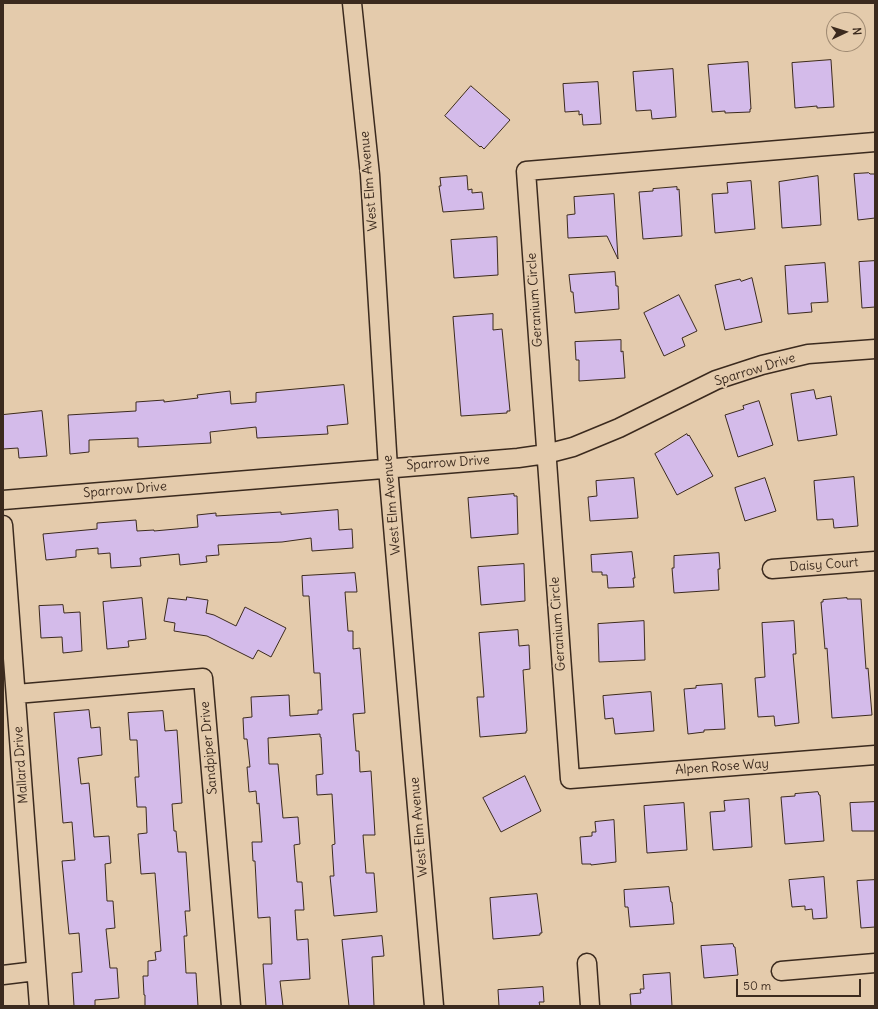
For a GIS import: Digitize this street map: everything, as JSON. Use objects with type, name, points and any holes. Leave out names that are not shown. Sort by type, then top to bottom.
[{"type":"street","name":"West Elm Avenue","points":[[352,3],[370,175],[388,468],[434,1006]]},
{"type":"street","name":"Geranium Circle","points":[[570,779],[526,171],[875,142]]},
{"type":"street","name":"Sparrow Drive","points":[[3,500],[518,458],[546,454],[573,447],[619,428],[716,380],[762,365],[808,354],[875,349]]},
{"type":"street","name":"Mallard Drive","points":[[3,525],[39,1006]]},
{"type":"street","name":"Daisy Court","points":[[772,569],[875,561]]},
{"type":"street","name":"Sandpiper Drive","points":[[16,694],[204,678],[231,1006]]},
{"type":"street","name":"Alpen Rose Way","points":[[570,779],[875,756]]},
{"type":"street","points":[[781,971],[875,963]]},
{"type":"street","points":[[587,964],[590,1006]]},
{"type":"street","points":[[3,975],[36,971]]},
{"type":"building","points":[[831,60],[834,107],[817,108],[817,106],[795,108],[792,63]]},
{"type":"building","points":[[748,62],[750,112],[712,112],[708,65]]},
{"type":"building","points":[[673,69],[676,117],[652,119],[651,110],[636,111],[633,72]]},
{"type":"building","points":[[598,82],[601,124],[583,125],[582,114],[579,115],[579,111],[565,112],[563,84]]},
{"type":"building","points":[[471,86],[510,120],[484,149],[445,116]]},
{"type":"building","points":[[854,174],[875,174],[875,218],[858,220]]},
{"type":"building","points":[[467,176],[468,190],[472,189],[472,193],[482,192],[484,209],[443,212],[439,186],[441,186],[440,178]]},
{"type":"building","points":[[818,176],[821,225],[782,228],[779,182]]},
{"type":"building","points":[[751,181],[755,229],[715,233],[712,194],[728,193],[727,183]]},
{"type":"building","points":[[677,187],[677,190],[679,189],[682,236],[643,239],[639,192]]},
{"type":"building","points":[[614,194],[618,259],[607,236],[568,238],[567,215],[575,214],[574,197]]},
{"type":"building","points":[[497,237],[498,275],[454,278],[451,240]]},
{"type":"building","points":[[875,261],[875,307],[862,308],[859,262]]},
{"type":"building","points":[[825,263],[828,302],[811,303],[812,312],[788,314],[785,266]]},
{"type":"building","points":[[615,272],[616,286],[618,286],[619,309],[575,313],[573,292],[571,292],[569,275]]},
{"type":"building","points":[[752,278],[762,322],[725,330],[715,285],[740,279],[741,281]]},
{"type":"building","points":[[679,295],[697,331],[682,338],[685,346],[664,356],[644,313]]},
{"type":"building","points":[[493,314],[493,330],[502,329],[510,411],[507,411],[507,413],[461,416],[453,317]]},
{"type":"building","points":[[621,340],[621,352],[623,351],[625,378],[579,381],[579,360],[576,360],[575,342]]},
{"type":"building","points":[[344,385],[348,424],[327,426],[328,434],[257,438],[256,427],[210,432],[211,443],[138,447],[138,438],[89,440],[89,452],[70,454],[68,415],[136,411],[136,402],[164,400],[164,402],[198,398],[197,395],[230,391],[231,404],[256,402],[256,393]]},
{"type":"building","points":[[814,390],[816,399],[831,396],[837,435],[798,441],[791,394]]},
{"type":"building","points":[[759,401],[773,445],[738,457],[725,415],[744,409],[743,406]]},
{"type":"building","points":[[42,411],[47,456],[19,458],[18,448],[3,449],[3,415]]},
{"type":"building","points":[[687,434],[713,476],[677,495],[655,454]]},
{"type":"building","points":[[854,477],[858,526],[834,528],[833,519],[817,520],[814,481]]},
{"type":"building","points":[[634,478],[638,518],[590,521],[588,497],[597,496],[596,481]]},
{"type":"building","points":[[765,478],[776,511],[745,521],[735,488]]},
{"type":"building","points":[[514,494],[514,496],[517,496],[518,534],[471,538],[468,498]]},
{"type":"building","points":[[338,510],[339,530],[352,529],[353,548],[312,551],[311,538],[282,542],[218,545],[219,555],[206,556],[207,562],[180,565],[179,554],[140,558],[141,566],[111,568],[110,553],[98,554],[98,548],[76,550],[76,557],[46,560],[43,534],[97,529],[97,523],[136,520],[137,531],[154,531],[198,527],[197,515],[216,513],[216,516],[281,512],[281,514]]},
{"type":"building","points":[[632,552],[635,578],[633,578],[634,587],[608,588],[607,575],[602,575],[602,572],[592,572],[591,555]]},
{"type":"building","points":[[719,553],[719,590],[674,593],[672,568],[674,568],[674,556]]},
{"type":"building","points":[[524,564],[525,601],[481,605],[478,567]]},
{"type":"building","points":[[355,573],[357,592],[345,592],[348,631],[353,631],[353,649],[360,648],[365,713],[353,714],[356,751],[359,751],[360,772],[371,771],[375,835],[363,835],[366,873],[374,873],[377,912],[334,916],[330,876],[334,876],[332,845],[335,844],[332,794],[317,795],[316,775],[323,774],[320,734],[268,738],[269,764],[278,764],[283,818],[298,817],[300,844],[294,845],[297,882],[302,882],[304,910],[295,910],[297,940],[308,939],[310,979],[280,981],[283,1006],[266,1006],[263,964],[272,964],[270,917],[258,918],[255,861],[253,861],[252,842],[262,842],[259,803],[257,804],[256,791],[249,792],[247,767],[250,767],[247,739],[244,739],[243,718],[252,717],[251,697],[289,695],[290,716],[318,714],[318,710],[322,710],[320,673],[314,673],[309,596],[303,596],[302,576]]},
{"type":"building","points":[[187,597],[208,600],[206,613],[214,615],[236,626],[245,607],[286,628],[271,657],[258,650],[253,659],[207,636],[174,631],[175,623],[164,621],[168,598],[186,600]]},
{"type":"building","points":[[142,598],[146,639],[128,641],[129,647],[107,649],[103,602]]},
{"type":"building","points":[[847,598],[861,599],[866,669],[868,668],[872,715],[832,718],[827,648],[825,649],[821,602],[823,602],[823,600]]},
{"type":"building","points":[[63,605],[64,613],[80,612],[82,651],[63,653],[62,637],[41,638],[39,606]]},
{"type":"building","points":[[644,621],[645,660],[599,662],[598,624]]},
{"type":"building","points":[[794,621],[796,654],[793,654],[799,723],[775,726],[774,716],[758,717],[755,678],[765,677],[762,623]]},
{"type":"building","points":[[518,630],[519,646],[529,645],[530,669],[523,670],[527,731],[526,733],[480,737],[477,697],[484,697],[479,633]]},
{"type":"building","points":[[722,684],[725,729],[704,730],[704,732],[688,734],[684,689],[696,688],[696,686]]},
{"type":"building","points":[[651,692],[654,731],[615,734],[613,718],[605,719],[603,696]]},
{"type":"building","points":[[89,710],[91,728],[100,727],[102,755],[78,758],[81,784],[89,783],[94,837],[109,836],[111,863],[105,864],[107,901],[113,901],[115,928],[106,929],[110,968],[117,968],[119,998],[95,1000],[95,1006],[74,1006],[72,973],[82,972],[79,933],[69,934],[62,861],[75,860],[72,822],[63,823],[54,713]]},
{"type":"building","points":[[163,711],[165,731],[177,730],[182,803],[172,804],[174,831],[176,831],[178,852],[186,852],[190,911],[185,911],[187,936],[184,936],[186,973],[196,973],[198,1006],[145,1006],[143,976],[148,976],[148,961],[156,960],[155,952],[161,951],[155,873],[141,874],[138,834],[147,833],[146,807],[137,807],[135,777],[139,777],[137,740],[130,740],[128,713]]},
{"type":"building","points":[[525,776],[541,811],[501,832],[483,798]]},
{"type":"building","points":[[818,792],[820,795],[824,841],[785,844],[781,797]]},
{"type":"building","points":[[749,799],[752,847],[713,850],[710,812],[725,811],[724,801]]},
{"type":"building","points":[[875,802],[875,831],[852,831],[850,803]]},
{"type":"building","points":[[684,803],[687,850],[647,853],[644,806]]},
{"type":"building","points":[[614,820],[616,862],[591,865],[582,864],[580,837],[592,836],[592,832],[596,832],[595,822]]},
{"type":"building","points":[[824,877],[827,918],[813,919],[812,909],[805,910],[805,906],[792,907],[789,880]]},
{"type":"building","points":[[875,880],[875,927],[861,928],[857,881]]},
{"type":"building","points":[[669,887],[674,924],[630,927],[628,907],[625,907],[624,890]]},
{"type":"building","points":[[537,894],[542,933],[540,933],[540,935],[493,939],[490,898]]},
{"type":"building","points":[[382,936],[384,956],[372,957],[374,1006],[349,1006],[342,940]]},
{"type":"building","points":[[733,944],[735,947],[738,975],[704,978],[701,946]]},
{"type":"building","points":[[670,973],[672,1006],[631,1006],[630,994],[641,993],[640,989],[644,989],[643,975]]},
{"type":"building","points":[[543,987],[544,1002],[539,1002],[540,1006],[499,1006],[498,990]]}]
